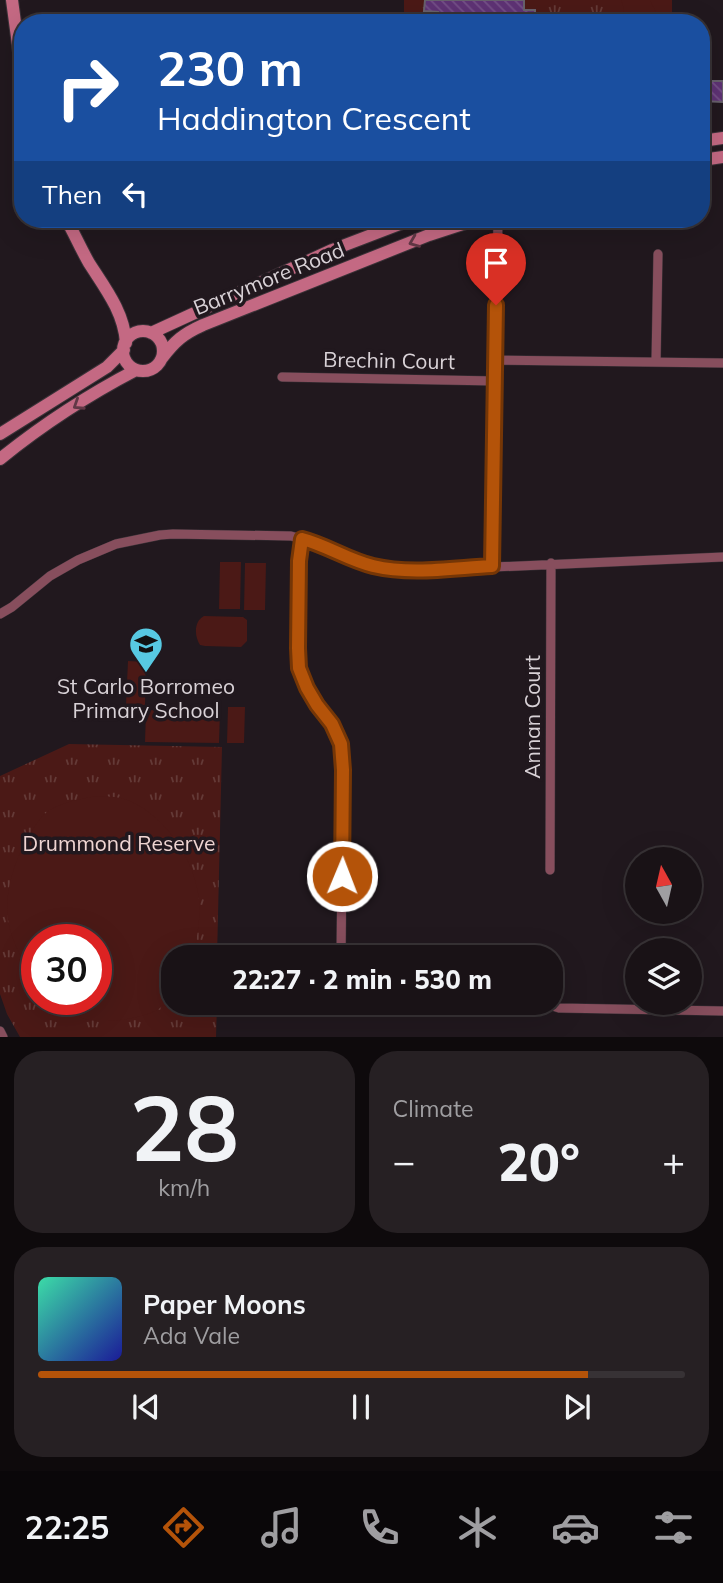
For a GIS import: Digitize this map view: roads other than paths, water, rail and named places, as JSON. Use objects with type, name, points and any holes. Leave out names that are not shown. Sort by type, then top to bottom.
[{"type":"street","points":[[71,228],[88,262],[109,292],[125,328],[127,362],[136,370]]},
{"type":"street","name":"Barrymore Road","points":[[147,333],[321,255],[390,228]]},
{"type":"street","name":"Barrymore Road","points":[[162,358],[184,334],[203,325],[452,228]]},
{"type":"street","points":[[492,566],[498,228]]},
{"type":"street","points":[[656,362],[658,254]]},
{"type":"street","points":[[0,459],[37,431],[110,384],[136,370],[151,370],[158,365],[163,348],[160,341],[131,325],[116,308]]},
{"type":"street","points":[[0,434],[107,367],[130,337],[147,333]]},
{"type":"street","points":[[495,359],[723,363]]},
{"type":"street","name":"Brechin Court","points":[[282,377],[495,381]]},
{"type":"street","points":[[0,614],[50,576],[95,552],[124,542],[173,534],[286,535],[320,545],[352,560],[403,570],[723,557]]},
{"type":"street","points":[[302,539],[299,561],[299,668],[307,688],[332,724],[341,744],[341,945]]},
{"type":"street","name":"Annan Court","points":[[550,870],[551,564]]},
{"type":"street","points":[[563,1008],[723,1011]]},
{"type":"street","points":[[0,1031],[3,1037]]},
{"type":"place","name":"St Carlo Borromeo Primary School","points":[[146,674]]},
{"type":"park label","name":"Drummond Reserve","points":[[119,844]]}]
